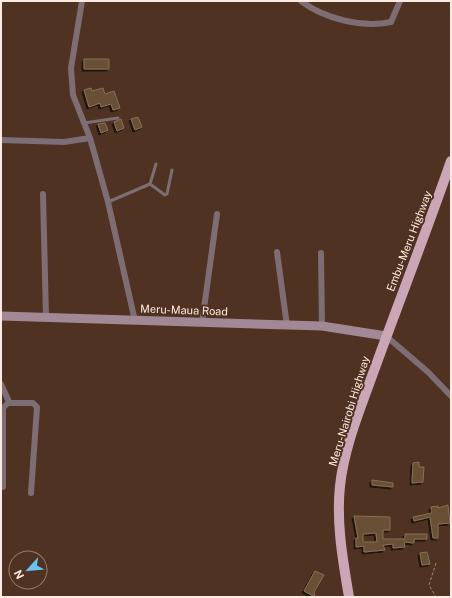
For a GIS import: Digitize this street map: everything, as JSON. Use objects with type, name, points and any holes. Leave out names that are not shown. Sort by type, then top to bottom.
[{"type":"highway","name":"Embu-Meru Highway","points":[[386,336],[451,161]]},
{"type":"highway","name":"Meru-Nairobi Highway","points":[[349,597],[340,533],[339,497],[341,477],[355,425],[386,336]]},
{"type":"main road","name":"Meru-Maua Road","points":[[1,316],[322,326],[365,334],[386,336]]},
{"type":"street","points":[[82,1],[71,77],[73,95],[90,138],[108,202],[135,320]]},
{"type":"street","points":[[301,1],[335,18],[366,24],[391,22],[400,1]]},
{"type":"street","points":[[1,140],[56,142],[90,138]]},
{"type":"street","points":[[44,194],[46,317]]},
{"type":"street","points":[[202,323],[217,214]]},
{"type":"street","points":[[277,252],[287,326]]},
{"type":"street","points":[[321,253],[322,326]]},
{"type":"street","points":[[386,336],[428,372],[451,396]]},
{"type":"street","points":[[1,384],[9,403]]},
{"type":"street","points":[[4,487],[3,408],[9,403],[33,403],[37,407],[31,493]]},
{"type":"lane","points":[[84,123],[118,118]]},
{"type":"lane","points":[[150,184],[156,164]]},
{"type":"lane","points":[[150,184],[164,195],[167,194],[172,170]]},
{"type":"lane","points":[[108,202],[150,184]]},
{"type":"path","points":[[436,563],[430,585],[436,597]]},
{"type":"building","points":[[84,59],[109,59],[109,69],[84,69]]},
{"type":"building","points":[[91,88],[92,91],[103,88],[105,94],[114,91],[120,108],[113,110],[111,104],[101,107],[100,103],[89,107],[84,90]]},
{"type":"building","points":[[138,117],[142,127],[135,130],[131,119]]},
{"type":"building","points":[[121,119],[124,128],[117,131],[114,122]]},
{"type":"building","points":[[105,123],[108,130],[101,133],[98,124]]},
{"type":"building","points":[[419,462],[419,467],[424,467],[423,482],[412,483],[413,463]]},
{"type":"building","points":[[372,480],[393,483],[393,487],[372,485]]},
{"type":"building","points":[[448,505],[450,523],[438,524],[438,538],[433,538],[430,517],[414,521],[413,517],[432,513],[431,507],[438,506],[438,508]]},
{"type":"building","points":[[354,516],[390,517],[390,530],[383,530],[383,539],[405,539],[405,534],[427,534],[427,539],[414,539],[414,543],[404,542],[405,547],[393,548],[393,544],[383,545],[385,550],[364,552],[364,546],[356,547],[356,538],[358,538]],"holes":[[[376,533],[377,542],[363,542],[363,534]]]},
{"type":"building","points":[[427,552],[430,564],[422,565],[420,553]]},
{"type":"building","points":[[315,571],[324,575],[314,592],[315,597],[304,591]]}]
